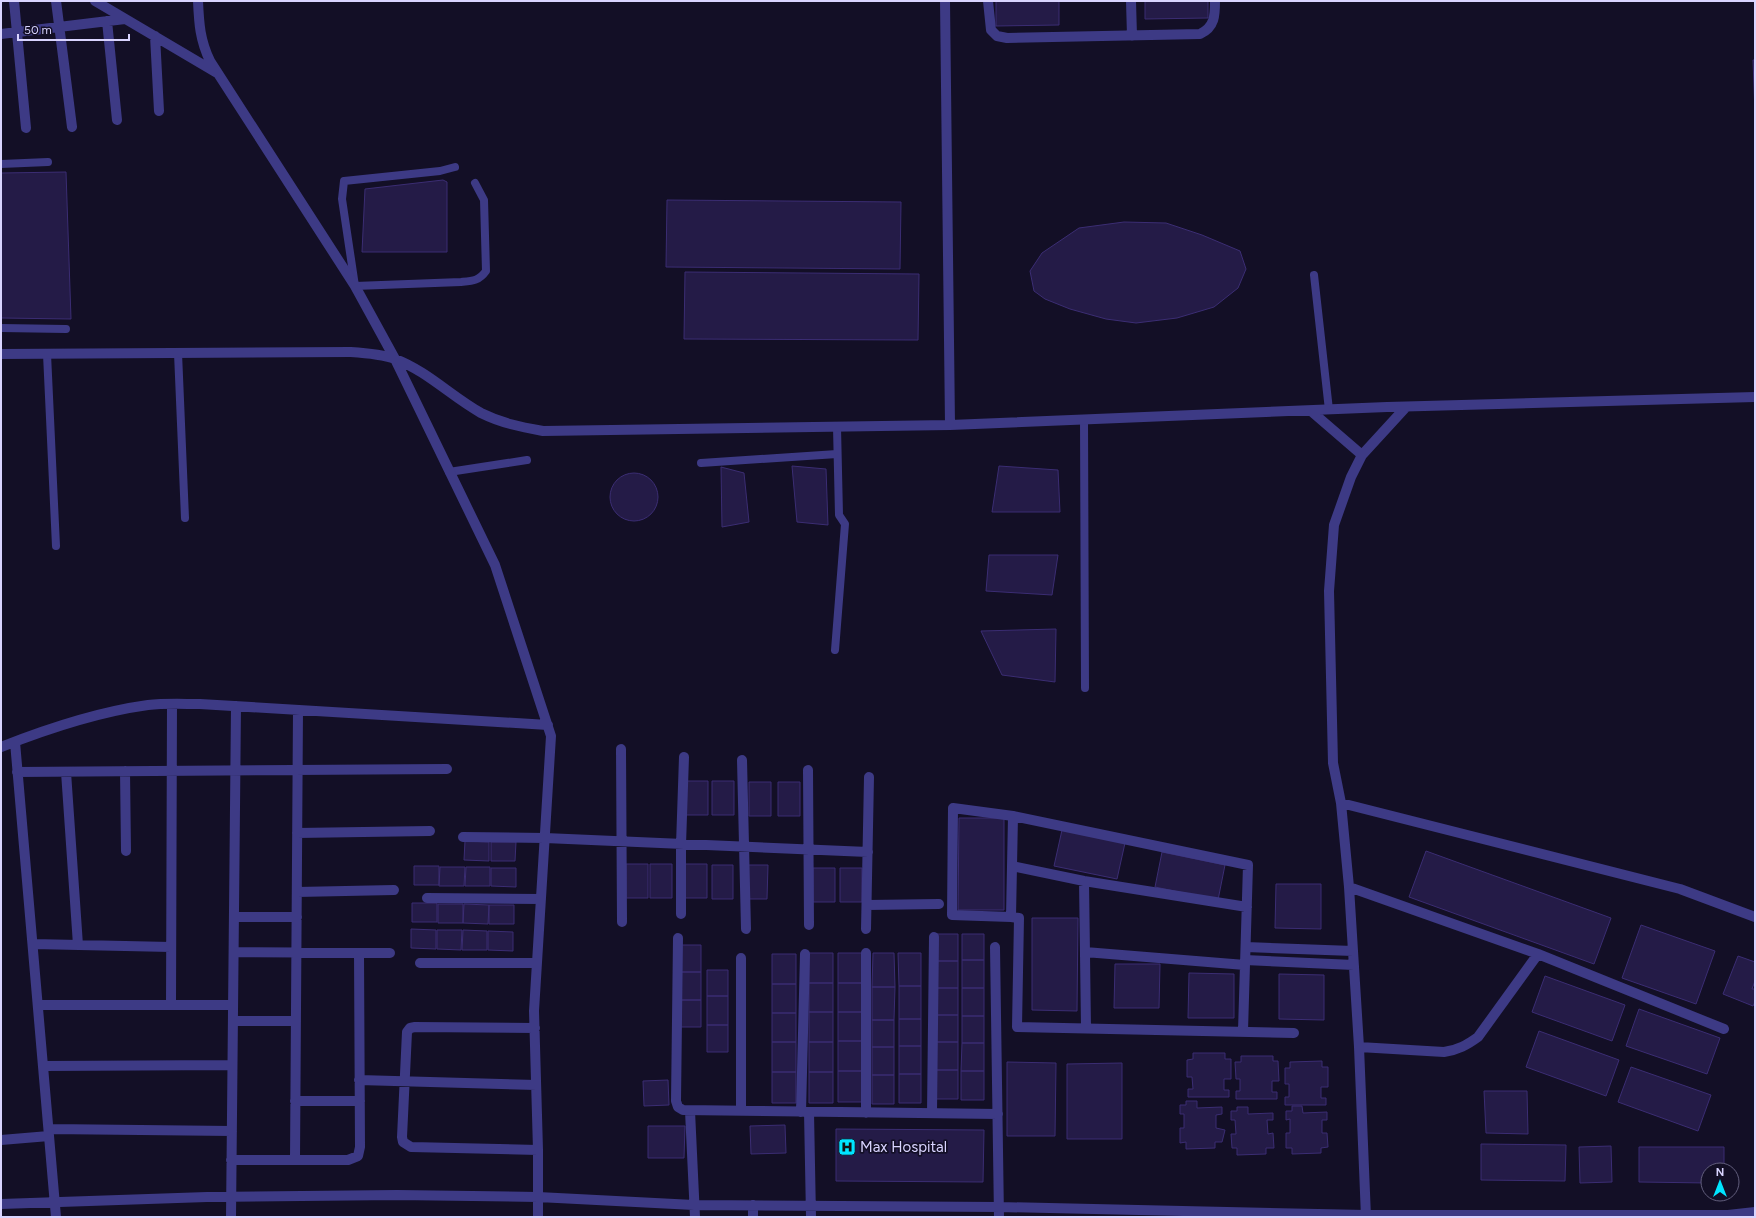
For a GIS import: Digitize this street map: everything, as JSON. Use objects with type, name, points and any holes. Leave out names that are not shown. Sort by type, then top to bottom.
[{"type":"street","points":[[14,1],[26,128]]},
{"type":"street","points":[[56,1],[72,127]]},
{"type":"street","points":[[94,1],[219,75]]},
{"type":"street","points":[[198,1],[199,30],[203,46],[219,75],[355,286],[395,359],[494,565],[548,725],[551,736],[537,963],[535,1028],[538,1217]]},
{"type":"street","points":[[945,1],[950,425]]},
{"type":"street","points":[[988,1],[991,30],[997,36],[1007,38],[1193,34],[1206,31],[1212,25],[1214,20],[1215,1]]},
{"type":"street","points":[[1131,1],[1132,36]]},
{"type":"street","points":[[1,34],[125,19]]},
{"type":"street","points":[[107,21],[117,120]]},
{"type":"street","points":[[155,36],[159,111]]},
{"type":"street","points":[[1,354],[372,353],[395,359],[413,367],[481,412],[509,425],[543,431],[950,425],[1406,407],[1755,397]]},
{"type":"street","points":[[1366,1216],[1354,951],[1341,803],[1333,763],[1329,591],[1334,525],[1351,477],[1362,455],[1406,407]]},
{"type":"street","points":[[1311,411],[1362,455]]},
{"type":"street","points":[[1,747],[34,733],[94,714],[149,705],[172,704],[236,706],[548,725]]},
{"type":"street","points":[[171,1005],[172,704]]},
{"type":"street","points":[[231,1217],[236,706]]},
{"type":"street","points":[[295,1160],[298,710]]},
{"type":"street","points":[[14,742],[44,1066],[56,1217]]},
{"type":"street","points":[[621,748],[622,922]]},
{"type":"street","points":[[682,914],[684,757]]},
{"type":"street","points":[[742,760],[746,929]]},
{"type":"street","points":[[17,772],[447,769]]},
{"type":"street","points":[[808,770],[808,924]]},
{"type":"street","points":[[125,771],[126,851]]},
{"type":"street","points":[[66,772],[78,945]]},
{"type":"street","points":[[866,929],[869,777]]},
{"type":"street","points":[[1341,803],[1680,889],[1755,917]]},
{"type":"street","points":[[1243,1031],[1248,865],[1012,816],[953,808],[952,916],[1019,918],[1017,1027],[1294,1033]]},
{"type":"street","points":[[1011,917],[1012,816]]},
{"type":"street","points":[[297,833],[430,831]]},
{"type":"street","points":[[463,837],[545,838],[868,852]]},
{"type":"street","points":[[1012,866],[1084,881],[1247,907]]},
{"type":"street","points":[[1084,881],[1086,1028]]},
{"type":"street","points":[[1349,887],[1538,954],[1724,1029]]},
{"type":"street","points":[[297,892],[394,890]]},
{"type":"street","points":[[427,898],[541,899]]},
{"type":"street","points":[[867,905],[939,904]]},
{"type":"street","points":[[234,917],[297,917]]},
{"type":"street","points":[[932,1113],[934,937]]},
{"type":"street","points":[[678,938],[676,1101],[678,1107],[683,1110],[998,1114]]},
{"type":"street","points":[[33,944],[171,947]]},
{"type":"street","points":[[996,947],[999,1212]]},
{"type":"street","points":[[1246,947],[1354,951]]},
{"type":"street","points":[[234,952],[390,953]]},
{"type":"street","points":[[231,1160],[348,1160],[358,1156],[360,1147],[359,952]]},
{"type":"street","points":[[866,952],[866,1113]]},
{"type":"street","points":[[1086,952],[1245,962],[1354,964]]},
{"type":"street","points":[[805,954],[805,1112],[811,1217]]},
{"type":"street","points":[[1359,1046],[1444,1052],[1456,1050],[1467,1045],[1478,1037],[1538,954]]},
{"type":"street","points":[[741,958],[741,1110]]},
{"type":"street","points":[[420,963],[537,963]]},
{"type":"street","points":[[38,1005],[233,1005]]},
{"type":"street","points":[[233,1021],[296,1021]]},
{"type":"street","points":[[535,1028],[410,1028],[407,1032],[402,1137],[406,1145],[411,1147],[538,1150]]},
{"type":"street","points":[[44,1066],[232,1065]]},
{"type":"street","points":[[359,1080],[536,1085]]},
{"type":"street","points":[[295,1100],[360,1101]]},
{"type":"street","points":[[690,1111],[695,1217]]},
{"type":"street","points":[[1,1140],[49,1132],[232,1131]]},
{"type":"street","points":[[1,1204],[231,1197],[397,1195],[538,1196],[694,1205],[811,1205],[999,1212],[1366,1216],[1728,1215],[1755,1212]]},
{"type":"street","points":[[753,1205],[753,1217]]},
{"type":"lane","points":[[1,164],[48,162]]},
{"type":"lane","points":[[455,167],[433,172],[344,181],[342,199],[355,286],[473,282],[481,278],[486,271],[484,200],[475,183]]},
{"type":"lane","points":[[1314,275],[1329,410]]},
{"type":"lane","points":[[1,328],[66,329]]},
{"type":"lane","points":[[178,353],[185,518]]},
{"type":"lane","points":[[47,354],[56,546]]},
{"type":"lane","points":[[1084,420],[1086,688]]},
{"type":"lane","points":[[836,650],[845,524],[839,515],[837,427]]},
{"type":"lane","points":[[702,463],[837,454]]},
{"type":"lane","points":[[449,472],[527,460]]},
{"type":"building","points":[[996,1],[1059,1],[1059,25],[996,26]]},
{"type":"building","points":[[1145,1],[1208,1],[1208,18],[1145,19]]},
{"type":"building","points":[[1753,60],[1755,60],[1755,113]]},
{"type":"building","points":[[66,172],[71,319],[1,318],[1,173]]},
{"type":"building","points":[[443,180],[447,182],[447,252],[362,252],[365,189]]},
{"type":"building","points":[[667,200],[901,202],[900,269],[666,267]]},
{"type":"building","points":[[1124,222],[1166,223],[1202,235],[1240,251],[1246,269],[1238,288],[1214,307],[1177,318],[1136,323],[1106,319],[1070,309],[1045,299],[1034,291],[1030,271],[1042,253],[1079,228]]},
{"type":"building","points":[[685,272],[919,274],[918,340],[684,339]]},
{"type":"building","points":[[792,466],[826,469],[828,525],[797,522]]},
{"type":"building","points":[[999,466],[1058,470],[1060,512],[992,512]]},
{"type":"building","points":[[721,467],[744,473],[749,522],[722,527]]},
{"type":"building","points":[[634,473],[643,475],[651,480],[656,488],[658,497],[656,506],[651,514],[643,519],[634,521],[625,519],[617,514],[612,506],[610,497],[612,488],[617,480],[625,475]]},
{"type":"building","points":[[989,555],[1058,555],[1052,595],[986,591]]},
{"type":"building","points":[[1056,629],[1055,682],[1002,675],[981,631]]},
{"type":"building","points":[[686,781],[708,781],[708,815],[686,815]]},
{"type":"building","points":[[712,781],[734,781],[734,815],[712,815]]},
{"type":"building","points":[[749,782],[771,782],[771,816],[749,816]]},
{"type":"building","points":[[778,782],[800,782],[800,816],[778,816]]},
{"type":"building","points":[[959,818],[1004,818],[1004,910],[958,910]]},
{"type":"building","points":[[1062,830],[1125,843],[1117,879],[1054,866]]},
{"type":"building","points":[[465,841],[489,842],[489,861],[464,860]]},
{"type":"building","points":[[491,842],[516,842],[515,861],[491,861]]},
{"type":"building","points":[[1426,851],[1611,918],[1594,964],[1409,897]]},
{"type":"building","points":[[1162,852],[1225,865],[1218,900],[1155,887]]},
{"type":"building","points":[[626,864],[648,864],[648,898],[626,898]]},
{"type":"building","points":[[650,864],[672,864],[672,898],[650,898]]},
{"type":"building","points":[[685,864],[707,864],[707,898],[685,898]]},
{"type":"building","points":[[712,865],[733,865],[733,899],[712,899]]},
{"type":"building","points":[[746,865],[768,865],[767,899],[745,899]]},
{"type":"building","points":[[414,866],[439,866],[439,885],[414,885]]},
{"type":"building","points":[[440,867],[465,867],[464,886],[439,886]]},
{"type":"building","points":[[466,867],[490,867],[490,886],[465,886]]},
{"type":"building","points":[[491,868],[516,868],[516,887],[491,886]]},
{"type":"building","points":[[813,868],[835,868],[835,902],[813,902]]},
{"type":"building","points":[[840,868],[862,868],[862,902],[840,902]]},
{"type":"building","points":[[1276,884],[1321,884],[1321,929],[1275,928]]},
{"type":"building","points":[[412,903],[437,903],[437,922],[412,922]]},
{"type":"building","points":[[438,904],[463,904],[463,923],[438,923]]},
{"type":"building","points":[[464,904],[489,905],[488,924],[463,923]]},
{"type":"building","points":[[489,905],[514,905],[514,924],[489,924]]},
{"type":"building","points":[[1032,918],[1078,918],[1077,1011],[1032,1010]]},
{"type":"building","points":[[1641,925],[1715,951],[1696,1004],[1622,978]]},
{"type":"building","points":[[411,929],[436,930],[436,949],[411,948]]},
{"type":"building","points":[[437,930],[462,930],[461,950],[437,949]]},
{"type":"building","points":[[463,930],[487,931],[487,950],[462,950]]},
{"type":"building","points":[[488,931],[513,932],[513,951],[488,950]]},
{"type":"building","points":[[935,934],[958,934],[958,961],[935,961]]},
{"type":"building","points":[[962,934],[984,934],[984,960],[962,960]]},
{"type":"building","points":[[679,945],[701,945],[701,972],[679,972]]},
{"type":"building","points":[[809,953],[833,953],[833,983],[809,983]]},
{"type":"building","points":[[838,953],[862,953],[862,983],[838,983]]},
{"type":"building","points":[[873,953],[894,953],[895,987],[872,987]]},
{"type":"building","points":[[898,953],[921,953],[921,986],[899,986]]},
{"type":"building","points":[[772,954],[796,954],[796,984],[772,984]]},
{"type":"building","points":[[1738,956],[1755,962],[1755,981],[1752,989],[1755,989],[1755,1002],[1753,1006],[1723,994]]},
{"type":"building","points":[[962,960],[984,960],[984,988],[962,988]]},
{"type":"building","points":[[935,961],[958,961],[958,988],[935,988]]},
{"type":"building","points":[[1115,964],[1160,964],[1159,1008],[1114,1008]]},
{"type":"building","points":[[707,970],[728,970],[728,996],[707,996]]},
{"type":"building","points":[[679,972],[701,972],[701,1000],[679,1000]]},
{"type":"building","points":[[1189,973],[1234,974],[1234,1018],[1188,1018]]},
{"type":"building","points":[[1279,974],[1324,975],[1324,1020],[1279,1019]]},
{"type":"building","points":[[1545,976],[1625,1005],[1612,1041],[1532,1012]]},
{"type":"building","points":[[809,983],[833,983],[833,1012],[809,1012]]},
{"type":"building","points":[[838,983],[862,983],[862,1012],[838,1012]]},
{"type":"building","points":[[772,984],[796,984],[796,1013],[772,1013]]},
{"type":"building","points":[[899,986],[921,986],[921,1019],[899,1019]]},
{"type":"building","points":[[872,987],[895,987],[894,1020],[872,1020]]},
{"type":"building","points":[[935,988],[958,988],[958,1015],[935,1015]]},
{"type":"building","points":[[962,988],[984,988],[984,1016],[962,1016]]},
{"type":"building","points":[[707,996],[728,996],[728,1025],[707,1025]]},
{"type":"building","points":[[679,1000],[701,1000],[701,1027],[679,1027]]},
{"type":"building","points":[[1639,1009],[1720,1038],[1707,1074],[1626,1046]]},
{"type":"building","points":[[809,1012],[833,1012],[833,1042],[809,1042]]},
{"type":"building","points":[[838,1012],[862,1012],[862,1041],[838,1041]]},
{"type":"building","points":[[772,1013],[796,1013],[796,1042],[772,1042]]},
{"type":"building","points":[[935,1015],[958,1015],[958,1042],[935,1042]]},
{"type":"building","points":[[962,1016],[984,1016],[984,1043],[962,1043]]},
{"type":"building","points":[[899,1019],[921,1019],[921,1046],[899,1046]]},
{"type":"building","points":[[872,1020],[894,1020],[894,1047],[872,1047]]},
{"type":"building","points":[[707,1025],[728,1025],[728,1052],[707,1052]]},
{"type":"building","points":[[1539,1031],[1619,1060],[1606,1096],[1526,1067]]},
{"type":"building","points":[[838,1041],[862,1041],[862,1071],[838,1071]]},
{"type":"building","points":[[772,1042],[796,1042],[796,1072],[772,1072]]},
{"type":"building","points":[[809,1042],[833,1042],[833,1072],[809,1072]]},
{"type":"building","points":[[935,1042],[958,1042],[958,1070],[935,1070]]},
{"type":"building","points":[[962,1043],[984,1043],[984,1071],[961,1071]]},
{"type":"building","points":[[899,1046],[921,1046],[921,1074],[899,1074]]},
{"type":"building","points":[[872,1047],[894,1047],[894,1075],[872,1075]]},
{"type":"building","points":[[1193,1053],[1225,1053],[1225,1059],[1231,1059],[1231,1079],[1224,1079],[1224,1090],[1229,1090],[1229,1097],[1188,1097],[1188,1089],[1193,1089],[1192,1077],[1187,1077],[1187,1060],[1193,1059]]},
{"type":"building","points":[[1241,1056],[1273,1056],[1273,1061],[1278,1061],[1279,1081],[1272,1081],[1272,1092],[1277,1092],[1277,1099],[1236,1099],[1236,1091],[1240,1091],[1240,1079],[1236,1079],[1235,1062],[1241,1062]]},
{"type":"building","points":[[1322,1061],[1322,1067],[1328,1067],[1328,1087],[1321,1087],[1321,1098],[1326,1098],[1326,1105],[1285,1105],[1285,1097],[1289,1097],[1289,1084],[1285,1084],[1285,1068],[1290,1068],[1290,1062]]},
{"type":"building","points":[[1007,1062],[1056,1063],[1055,1136],[1007,1136]]},
{"type":"building","points":[[1122,1063],[1122,1139],[1067,1139],[1067,1064]]},
{"type":"building","points":[[1631,1067],[1711,1095],[1698,1131],[1618,1102]]},
{"type":"building","points":[[935,1070],[958,1070],[958,1099],[935,1099]]},
{"type":"building","points":[[838,1071],[862,1071],[862,1102],[838,1102]]},
{"type":"building","points":[[961,1071],[984,1071],[984,1100],[961,1100]]},
{"type":"building","points":[[772,1072],[796,1072],[796,1103],[772,1103]]},
{"type":"building","points":[[809,1072],[833,1072],[833,1103],[809,1103]]},
{"type":"building","points":[[899,1074],[921,1074],[921,1103],[899,1103]]},
{"type":"building","points":[[872,1075],[894,1075],[894,1104],[872,1104]]},
{"type":"building","points":[[668,1080],[669,1105],[644,1106],[643,1081]]},
{"type":"building","points":[[1484,1091],[1527,1091],[1528,1134],[1486,1133]]},
{"type":"building","points":[[1186,1101],[1197,1101],[1197,1108],[1222,1107],[1222,1114],[1216,1115],[1216,1128],[1225,1130],[1222,1142],[1215,1142],[1215,1148],[1186,1149],[1186,1142],[1180,1143],[1180,1128],[1184,1128],[1184,1114],[1180,1114],[1180,1105],[1186,1105]]},
{"type":"building","points":[[1292,1106],[1302,1106],[1303,1113],[1327,1112],[1327,1120],[1322,1120],[1322,1133],[1327,1133],[1328,1147],[1321,1148],[1321,1153],[1292,1154],[1292,1148],[1286,1148],[1286,1133],[1290,1133],[1290,1119],[1286,1120],[1286,1111],[1292,1111]]},
{"type":"building","points":[[1237,1107],[1248,1107],[1248,1114],[1273,1113],[1273,1120],[1267,1120],[1268,1134],[1273,1133],[1274,1148],[1266,1148],[1266,1154],[1237,1155],[1237,1148],[1232,1148],[1231,1134],[1236,1134],[1235,1120],[1231,1120],[1231,1111],[1237,1111]]},
{"type":"building","points":[[785,1125],[786,1153],[751,1154],[750,1126]]},
{"type":"building","points":[[648,1126],[685,1126],[684,1158],[648,1158]]},
{"type":"building","points":[[836,1129],[984,1130],[983,1182],[836,1181]]},
{"type":"building","points":[[1481,1144],[1566,1145],[1565,1181],[1481,1180]]},
{"type":"building","points":[[1611,1146],[1612,1182],[1580,1183],[1579,1147]]},
{"type":"building","points":[[1639,1147],[1724,1147],[1724,1162],[1700,1162],[1700,1183],[1639,1182]]},
{"type":"place","name":"Max Hospital","points":[[847,1147]]}]
